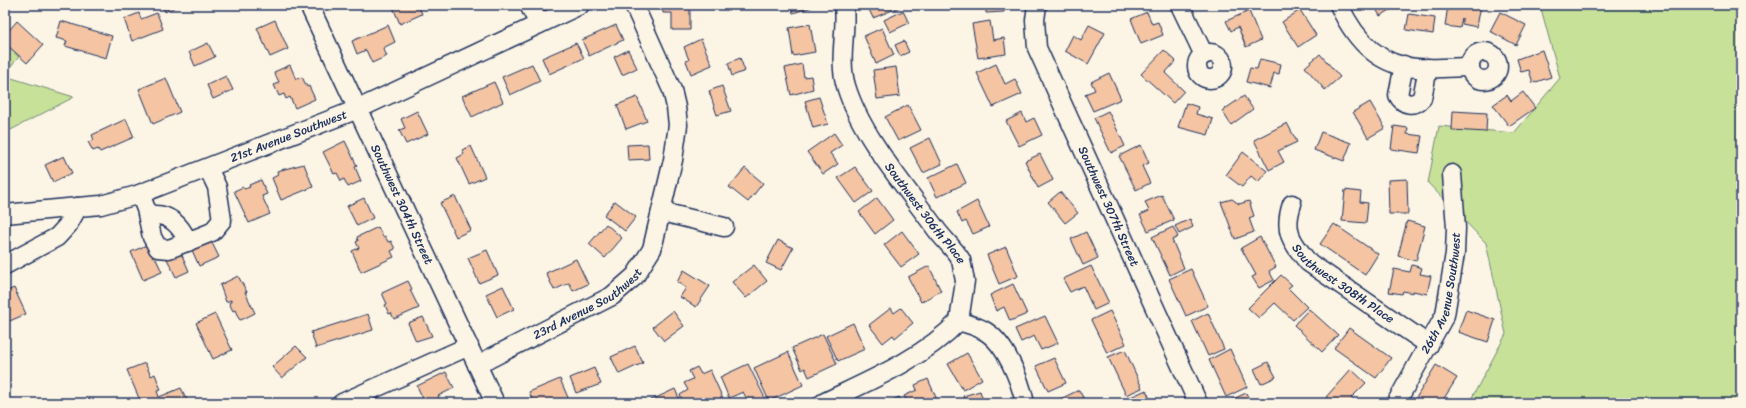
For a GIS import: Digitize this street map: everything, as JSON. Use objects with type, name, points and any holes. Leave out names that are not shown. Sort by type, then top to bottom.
[{"type":"street","name":"Southwest 304th Street","points":[[309,5],[495,403]]},
{"type":"street","points":[[529,5],[539,24]]},
{"type":"street","name":"21st Avenue Southwest","points":[[5,214],[101,205],[140,194],[358,108],[580,5]]},
{"type":"street","name":"23rd Avenue Southwest","points":[[477,364],[600,303],[623,288],[639,272],[652,249],[662,212],[678,125],[676,107],[662,66],[634,5]]},
{"type":"street","name":"Southwest 306th Place","points":[[844,5],[845,22],[843,69],[846,86],[858,116],[875,143],[961,260],[965,281],[959,321]]},
{"type":"street","name":"Southwest 307th Street","points":[[1037,5],[1034,20],[1038,48],[1042,61],[1198,403]]},
{"type":"street","points":[[1180,5],[1204,55]]},
{"type":"street","points":[[1339,5],[1356,35],[1372,51],[1391,62],[1416,68],[1470,67]]},
{"type":"street","points":[[1404,65],[1398,94],[1404,102],[1409,104],[1414,104],[1422,98],[1428,68]]},
{"type":"street","points":[[140,194],[148,216],[152,237],[158,248],[169,249],[188,242],[212,232],[222,220],[217,187],[208,168]]},
{"type":"street","name":"26th Avenue Southwest","points":[[1396,403],[1445,315],[1455,253],[1456,228],[1452,174]]},
{"type":"street","name":"Southwest 308th Place","points":[[1292,204],[1287,223],[1290,237],[1296,248],[1308,262],[1429,345]]},
{"type":"street","points":[[5,265],[57,237],[68,225],[78,207]]},
{"type":"street","points":[[662,212],[724,227]]},
{"type":"street","points":[[148,216],[160,215],[179,225],[188,242]]},
{"type":"street","points":[[823,403],[892,370],[930,347],[946,335],[959,321],[984,330],[997,342],[1015,372],[1025,403]]},
{"type":"street","points":[[342,403],[469,346]]},
{"type":"green space","points":[[1540,5],[1741,5],[1741,403],[1469,403],[1506,334],[1486,243],[1428,183],[1439,126],[1514,133],[1560,78]]},
{"type":"green space","points":[[5,45],[19,57],[7,70],[5,68]]},
{"type":"green space","points":[[5,76],[74,97],[5,133]]},
{"type":"building","points":[[162,5],[179,5],[165,12]]},
{"type":"building","points":[[392,5],[418,5],[422,14],[400,24]]},
{"type":"building","points":[[663,5],[690,5],[690,30],[672,30],[672,13],[663,13]]},
{"type":"building","points":[[791,5],[812,5],[812,7],[793,13]]},
{"type":"building","points":[[867,5],[899,5],[900,7],[873,18]]},
{"type":"building","points":[[986,5],[1003,5],[1004,12],[986,13]]},
{"type":"building","points":[[1374,5],[1399,5],[1380,16]]},
{"type":"building","points":[[1448,5],[1481,5],[1477,27],[1462,24],[1462,18],[1460,28],[1445,26]]},
{"type":"building","points":[[1300,10],[1316,35],[1298,47],[1282,22]]},
{"type":"building","points":[[903,11],[909,23],[890,32],[884,20]]},
{"type":"building","points":[[1249,11],[1261,40],[1246,47],[1238,27],[1231,31],[1226,21]]},
{"type":"building","points":[[1147,12],[1152,24],[1158,22],[1163,35],[1141,44],[1131,19]]},
{"type":"building","points":[[1500,12],[1526,25],[1516,45],[1490,31]]},
{"type":"building","points":[[139,13],[141,19],[157,13],[163,29],[132,41],[124,19]]},
{"type":"building","points":[[1409,14],[1435,18],[1433,34],[1406,30]]},
{"type":"building","points":[[275,20],[288,49],[270,57],[257,28]]},
{"type":"building","points":[[17,21],[43,45],[27,63],[5,43],[5,35]]},
{"type":"building","points":[[61,21],[112,36],[106,58],[65,46],[67,41],[56,38]]},
{"type":"building","points":[[990,21],[993,40],[1004,38],[1006,54],[978,58],[972,24]]},
{"type":"building","points":[[810,24],[815,52],[793,56],[789,28]]},
{"type":"building","points":[[388,25],[395,42],[383,48],[387,56],[372,63],[366,50],[357,54],[352,41]]},
{"type":"building","points":[[616,25],[623,40],[589,56],[582,40]]},
{"type":"building","points":[[1089,25],[1105,33],[1088,64],[1065,51],[1073,35],[1081,40]]},
{"type":"building","points":[[882,28],[894,55],[876,64],[864,36]]},
{"type":"building","points":[[701,39],[712,65],[691,74],[686,61],[689,60],[684,47]]},
{"type":"building","points":[[904,41],[909,52],[900,56],[895,45]]},
{"type":"building","points":[[208,43],[215,57],[195,66],[189,52]]},
{"type":"building","points":[[576,43],[584,58],[549,74],[542,58]]},
{"type":"building","points":[[628,50],[637,68],[622,75],[614,57]]},
{"type":"building","points":[[1164,50],[1176,61],[1165,73],[1184,91],[1173,103],[1141,74]]},
{"type":"building","points":[[1542,50],[1551,77],[1533,83],[1529,70],[1521,72],[1517,59]]},
{"type":"building","points":[[1320,54],[1340,77],[1325,90],[1305,67]]},
{"type":"building","points":[[740,58],[745,71],[732,76],[728,63]]},
{"type":"building","points":[[1260,59],[1281,64],[1279,74],[1274,73],[1270,88],[1246,82],[1250,68],[1257,69]]},
{"type":"building","points":[[532,64],[540,81],[510,95],[502,77]]},
{"type":"building","points":[[802,64],[804,77],[811,76],[813,89],[791,95],[785,68]]},
{"type":"building","points":[[996,64],[1005,84],[1015,79],[1022,94],[993,107],[977,73]]},
{"type":"building","points":[[290,65],[296,79],[302,77],[307,87],[309,86],[315,99],[295,108],[290,97],[286,99],[284,94],[279,96],[274,85],[279,82],[274,72]]},
{"type":"building","points":[[896,67],[900,96],[877,99],[873,70]]},
{"type":"building","points":[[1109,73],[1121,99],[1093,111],[1085,94],[1095,90],[1091,82]]},
{"type":"building","points":[[226,76],[233,90],[213,99],[207,85]]},
{"type":"building","points":[[166,78],[180,112],[153,124],[139,89]]},
{"type":"building","points":[[494,82],[503,102],[472,117],[462,96]]},
{"type":"building","points":[[722,86],[731,111],[717,115],[709,91]]},
{"type":"building","points":[[1523,92],[1535,108],[1509,126],[1493,105],[1507,95],[1511,101]]},
{"type":"building","points":[[1244,96],[1253,109],[1231,125],[1222,111]]},
{"type":"building","points":[[637,97],[647,121],[626,129],[617,105]]},
{"type":"building","points":[[819,97],[828,124],[813,128],[805,101]]},
{"type":"building","points":[[1370,102],[1385,128],[1368,138],[1353,112]]},
{"type":"building","points":[[1186,103],[1198,107],[1196,114],[1213,119],[1208,135],[1178,127]]},
{"type":"building","points":[[908,105],[921,130],[898,141],[885,117]]},
{"type":"building","points":[[417,111],[428,134],[406,144],[399,130],[405,128],[401,119]]},
{"type":"building","points":[[1108,111],[1125,146],[1111,153],[1094,118]]},
{"type":"building","points":[[1453,111],[1487,113],[1486,132],[1452,130]]},
{"type":"building","points":[[1022,113],[1026,122],[1034,118],[1042,135],[1019,146],[1006,121]]},
{"type":"building","points":[[126,119],[134,137],[100,152],[98,149],[93,151],[88,142],[94,140],[92,135]]},
{"type":"building","points":[[1287,123],[1297,142],[1278,151],[1284,162],[1269,170],[1254,140]]},
{"type":"building","points":[[1394,126],[1408,128],[1407,134],[1422,136],[1419,153],[1391,149]]},
{"type":"building","points":[[1321,132],[1351,143],[1344,161],[1314,150]]},
{"type":"building","points":[[834,133],[842,145],[830,153],[838,164],[823,174],[807,152]]},
{"type":"building","points":[[930,138],[942,164],[923,173],[910,148]]},
{"type":"building","points":[[345,141],[357,166],[355,167],[361,181],[348,187],[344,179],[341,181],[337,173],[334,174],[323,152]]},
{"type":"building","points":[[648,144],[649,159],[628,160],[627,145]]},
{"type":"building","points":[[1141,145],[1149,163],[1142,166],[1150,183],[1136,190],[1119,156]]},
{"type":"building","points":[[471,146],[485,177],[469,184],[457,158],[464,154],[462,150]]},
{"type":"building","points":[[1243,152],[1267,171],[1258,182],[1251,176],[1242,187],[1226,175]]},
{"type":"building","points":[[1040,154],[1053,180],[1038,188],[1025,161]]},
{"type":"building","points":[[64,156],[72,173],[53,182],[45,165]]},
{"type":"building","points":[[304,164],[313,187],[281,200],[272,178],[278,175],[277,171]]},
{"type":"building","points":[[957,164],[966,183],[937,197],[928,178]]},
{"type":"building","points":[[855,167],[873,191],[856,203],[838,178]]},
{"type":"building","points":[[745,168],[763,183],[748,202],[729,187]]},
{"type":"building","points":[[1407,179],[1408,214],[1389,214],[1388,180]]},
{"type":"building","points":[[261,180],[267,194],[262,196],[270,214],[249,223],[234,191],[243,187],[244,189],[250,187],[249,185]]},
{"type":"building","points":[[1345,190],[1361,192],[1360,202],[1368,203],[1366,223],[1342,221]]},
{"type":"building","points":[[1060,192],[1078,213],[1065,223],[1048,202]]},
{"type":"building","points":[[1162,195],[1174,220],[1148,231],[1140,215],[1149,211],[1145,202]]},
{"type":"building","points":[[455,196],[471,230],[456,237],[440,203]]},
{"type":"building","points":[[364,198],[373,218],[357,226],[347,206]]},
{"type":"building","points":[[877,198],[893,220],[875,234],[859,212]]},
{"type":"building","points":[[1232,199],[1239,204],[1249,201],[1254,216],[1249,218],[1254,232],[1235,239],[1221,202]]},
{"type":"building","points":[[615,201],[636,217],[625,231],[604,215]]},
{"type":"building","points":[[977,201],[989,227],[973,234],[966,221],[962,223],[957,212]]},
{"type":"building","points":[[1190,219],[1193,227],[1179,234],[1175,226]]},
{"type":"building","points":[[1407,221],[1425,226],[1416,261],[1398,256]]},
{"type":"building","points":[[606,224],[622,238],[605,258],[589,244]]},
{"type":"building","points":[[1334,224],[1378,254],[1365,275],[1320,244]]},
{"type":"building","points":[[378,227],[383,237],[385,236],[388,242],[391,241],[395,249],[391,251],[394,257],[361,272],[352,251],[359,248],[356,242],[358,241],[357,237]]},
{"type":"building","points":[[1173,227],[1178,237],[1172,240],[1184,268],[1170,275],[1152,237]]},
{"type":"building","points":[[902,231],[919,254],[901,267],[884,245]]},
{"type":"building","points":[[1086,232],[1098,258],[1083,265],[1071,239]]},
{"type":"building","points":[[1260,237],[1276,267],[1269,271],[1274,280],[1259,288],[1252,277],[1256,275],[1241,248]]},
{"type":"building","points":[[778,240],[793,248],[781,270],[766,263]]},
{"type":"building","points":[[211,241],[219,257],[199,266],[192,250]]},
{"type":"building","points":[[149,244],[162,272],[143,280],[131,252]]},
{"type":"building","points":[[1006,247],[1018,276],[999,284],[987,255]]},
{"type":"building","points":[[487,250],[498,275],[479,283],[468,258]]},
{"type":"building","points":[[181,253],[189,271],[176,277],[167,259]]},
{"type":"building","points":[[576,259],[588,284],[573,291],[569,283],[554,290],[546,273]]},
{"type":"building","points":[[754,265],[767,281],[746,298],[732,282]]},
{"type":"building","points":[[1412,265],[1422,268],[1420,274],[1431,276],[1427,294],[1413,291],[1413,293],[1403,291],[1402,294],[1389,292],[1394,269],[1410,272]]},
{"type":"building","points":[[929,266],[941,291],[921,302],[908,277]]},
{"type":"building","points":[[1091,266],[1109,303],[1094,310],[1083,286],[1070,292],[1063,279]]},
{"type":"building","points":[[1191,269],[1208,306],[1186,316],[1169,279]]},
{"type":"building","points":[[684,270],[710,286],[696,307],[680,297],[686,288],[677,282]]},
{"type":"building","points":[[1281,275],[1292,285],[1288,288],[1307,307],[1293,320],[1275,303],[1259,318],[1248,308]]},
{"type":"building","points":[[238,276],[247,292],[245,292],[255,313],[241,320],[239,319],[235,310],[233,311],[229,303],[231,300],[226,302],[220,285]]},
{"type":"building","points":[[408,281],[412,289],[410,290],[419,308],[394,319],[391,313],[389,314],[385,305],[387,304],[382,293]]},
{"type":"building","points":[[1013,284],[1027,314],[1010,321],[1004,307],[996,311],[990,295]]},
{"type":"building","points":[[503,286],[514,309],[497,317],[486,294]]},
{"type":"building","points":[[14,288],[26,314],[5,323],[5,292]]},
{"type":"building","points":[[891,308],[894,313],[901,308],[913,323],[895,338],[893,335],[883,343],[869,325]]},
{"type":"building","points":[[1309,309],[1338,335],[1322,352],[1294,325]]},
{"type":"building","points":[[1466,310],[1495,320],[1488,342],[1458,332]]},
{"type":"building","points":[[673,311],[684,326],[664,341],[653,327]]},
{"type":"building","points":[[1110,311],[1126,344],[1107,353],[1091,320]]},
{"type":"building","points":[[1208,313],[1224,349],[1208,356],[1192,321]]},
{"type":"building","points":[[215,314],[232,350],[213,359],[196,323]]},
{"type":"building","points":[[368,314],[373,330],[316,348],[311,332]]},
{"type":"building","points":[[1045,316],[1058,343],[1041,350],[1034,336],[1021,342],[1015,329]]},
{"type":"building","points":[[423,317],[432,336],[416,341],[408,323]]},
{"type":"building","points":[[853,323],[865,349],[838,361],[826,336]]},
{"type":"building","points":[[1349,328],[1391,358],[1376,378],[1334,348]]},
{"type":"building","points":[[823,334],[837,364],[809,377],[805,368],[802,370],[792,348]]},
{"type":"building","points":[[296,346],[307,357],[282,378],[272,367]]},
{"type":"building","points":[[635,346],[643,363],[619,374],[611,357]]},
{"type":"building","points":[[1230,349],[1247,387],[1226,397],[1209,360]]},
{"type":"building","points":[[1125,350],[1142,388],[1126,395],[1108,357]]},
{"type":"building","points":[[788,352],[803,385],[769,401],[754,368]]},
{"type":"building","points":[[967,353],[982,379],[963,390],[948,364]]},
{"type":"building","points":[[1054,358],[1066,383],[1048,391],[1036,366]]},
{"type":"building","points":[[1268,362],[1276,377],[1261,384],[1254,369]]},
{"type":"building","points":[[145,363],[151,376],[155,374],[161,390],[157,391],[159,397],[181,388],[187,400],[179,403],[141,403],[127,370]]},
{"type":"building","points":[[748,364],[767,402],[749,403],[743,392],[729,398],[720,377]]},
{"type":"building","points":[[1436,365],[1457,378],[1441,403],[1413,403]]},
{"type":"building","points":[[697,367],[701,374],[710,370],[725,403],[684,403],[680,395],[688,390],[684,383],[693,379],[689,371]]},
{"type":"building","points":[[594,368],[601,384],[576,393],[570,378]]},
{"type":"building","points":[[1351,369],[1366,383],[1351,398],[1356,403],[1333,403],[1326,397]]},
{"type":"building","points":[[446,372],[454,388],[438,396],[441,403],[425,403],[417,386]]},
{"type":"building","points":[[560,379],[569,400],[562,403],[528,403],[533,401],[529,392]]},
{"type":"building","points":[[928,379],[938,402],[908,403],[904,396],[917,390],[915,385]]},
{"type":"building","points":[[675,389],[681,403],[645,403]]},
{"type":"building","points":[[1079,390],[1086,403],[1052,403]]},
{"type":"building","points":[[1146,390],[1152,403],[1126,403],[1124,400]]},
{"type":"building","points":[[980,391],[984,403],[965,403],[963,396]]},
{"type":"building","points":[[1246,393],[1251,403],[1230,403],[1229,401]]},
{"type":"building","points":[[899,397],[902,403],[887,403]]},
{"type":"building","points":[[1278,399],[1280,403],[1270,403]]},
{"type":"building","points":[[998,400],[999,403],[987,403]]}]
